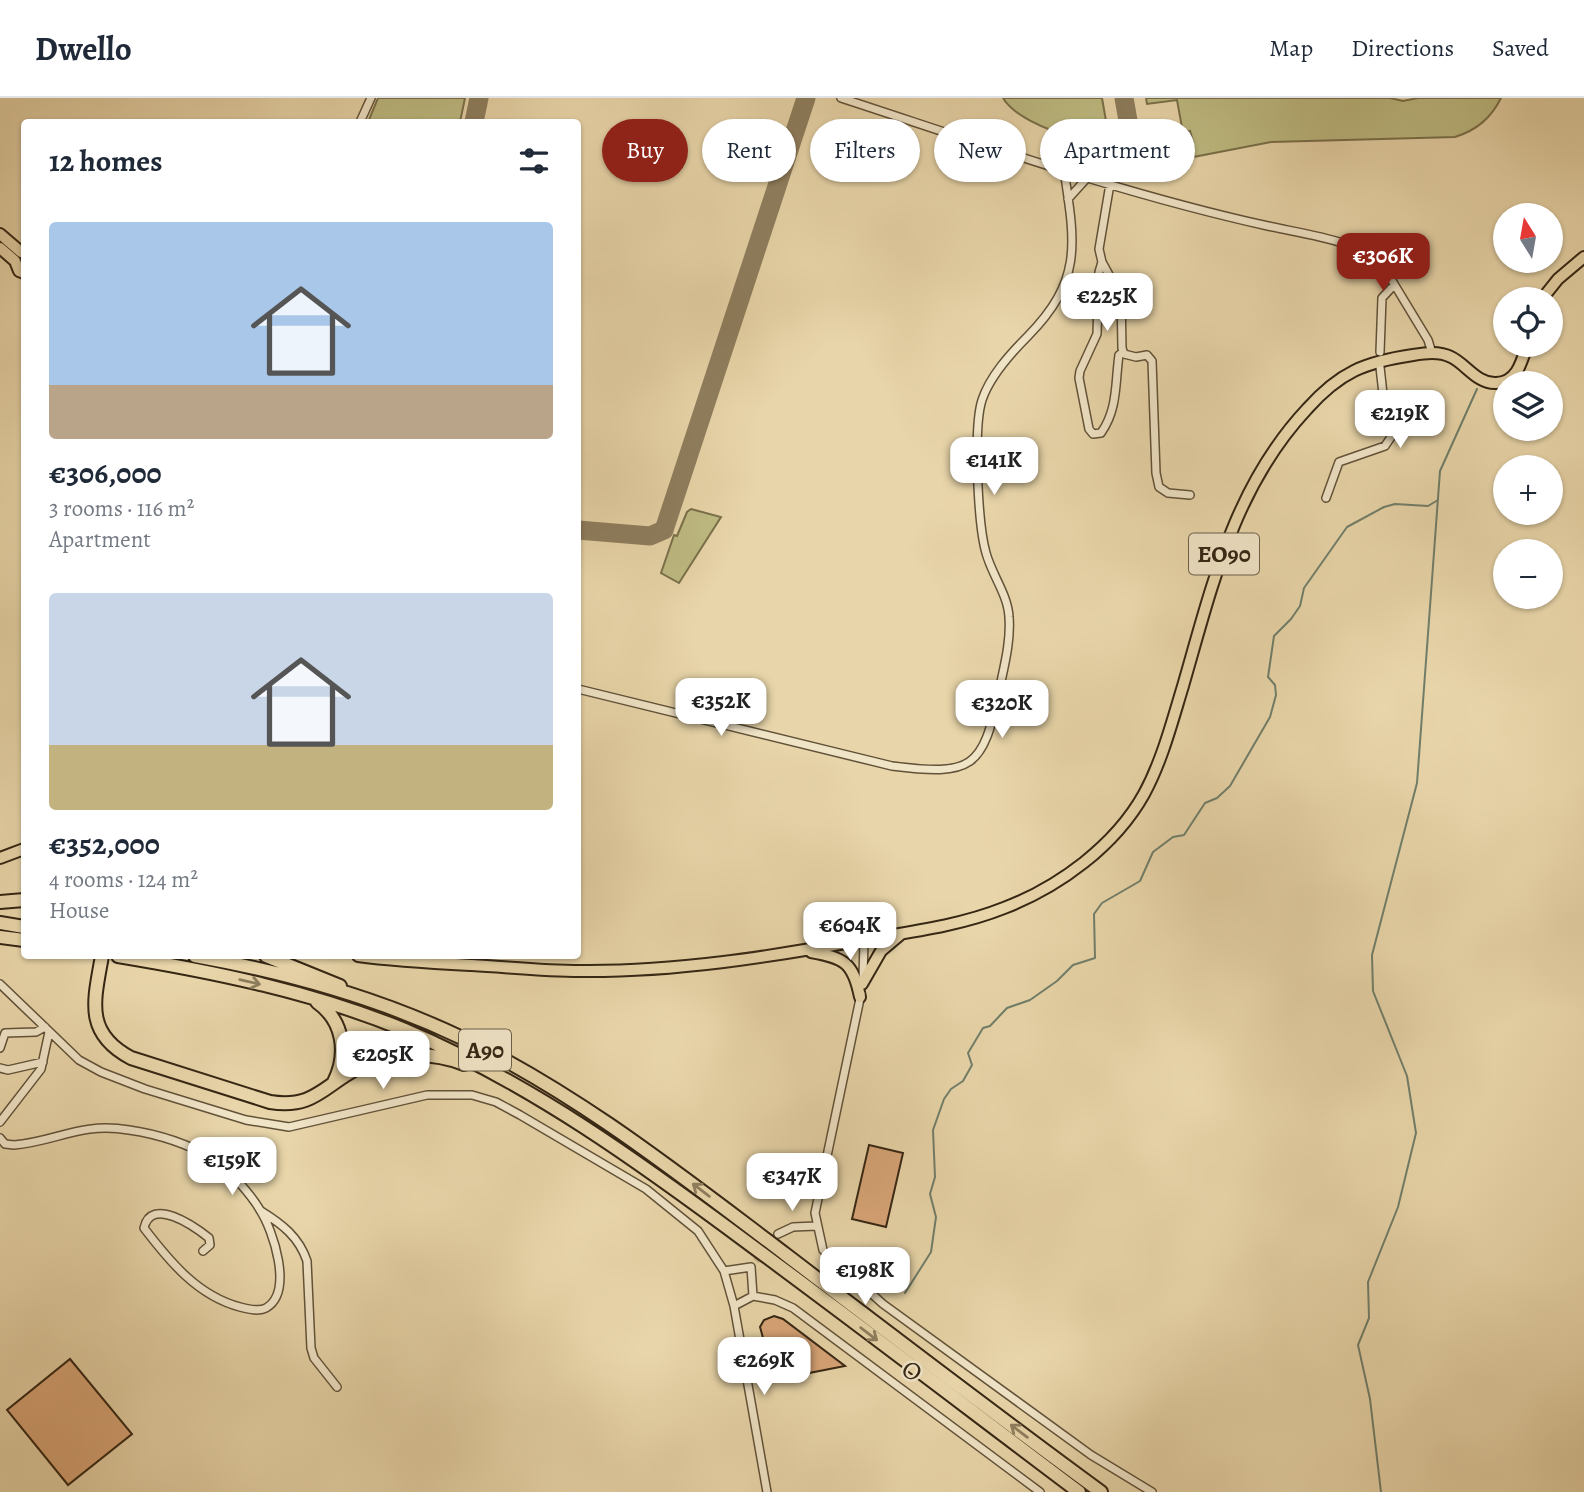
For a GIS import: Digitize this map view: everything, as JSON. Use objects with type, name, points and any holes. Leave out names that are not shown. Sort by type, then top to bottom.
[{"type":"highway","points":[[0,902],[21,900]]},
{"type":"highway","points":[[0,923],[21,926]]},
{"type":"highway","points":[[0,937],[21,940]]},
{"type":"highway","points":[[102,959],[95,1016],[102,1036],[114,1049],[131,1058],[287,1104],[303,1103],[358,1068],[381,1059],[408,1055],[436,1056],[479,1071],[597,1134]]},
{"type":"highway","name":"Α90","points":[[136,959],[250,981],[309,996],[381,1021],[451,1051],[512,1082],[597,1134],[776,1263],[1079,1492]]},
{"type":"highway","name":"Α90","points":[[209,959],[272,973],[382,1006],[458,1036],[543,1081],[697,1187],[1101,1492]]},
{"type":"highway","points":[[273,959],[382,1006]]},
{"type":"highway","points":[[309,996],[329,1013],[341,1039],[341,1069],[332,1085]]},
{"type":"main road","points":[[0,234],[20,254]]},
{"type":"main road","points":[[0,248],[20,254]]},
{"type":"main road","points":[[20,254],[17,268],[21,271]]},
{"type":"main road","points":[[1552,287],[1584,257]]},
{"type":"main road","points":[[1432,353],[1448,356],[1483,380],[1496,383],[1506,381],[1516,373],[1522,357]]},
{"type":"main road","name":"ΕΟ90","points":[[402,959],[578,971],[687,965],[864,940],[985,915],[1022,900],[1071,872],[1118,830],[1143,795],[1157,765],[1230,533],[1245,497],[1264,463],[1302,414],[1343,376],[1375,361],[1432,353]]},
{"type":"main road","points":[[0,858],[21,850]]},
{"type":"main road","points":[[862,984],[881,951],[903,933]]},
{"type":"main road","points":[[801,950],[834,957],[848,964],[856,978],[860,997]]},
{"type":"street","points":[[361,119],[371,98]]},
{"type":"street","points":[[841,98],[1040,163]]},
{"type":"street","points":[[581,690],[892,766],[945,770],[970,762],[979,754],[990,732],[1010,620],[987,556],[982,533],[978,469],[982,401],[1010,354],[1047,314],[1065,286],[1073,250],[1065,182]]},
{"type":"street","points":[[1068,199],[1083,182]]},
{"type":"street","points":[[1102,182],[1190,208],[1348,246],[1378,260],[1428,340],[1432,353]]},
{"type":"street","points":[[1102,262],[1099,272],[1097,334],[1079,378],[1089,429],[1093,434],[1101,433],[1109,421],[1117,393],[1119,355],[1123,352],[1121,297],[1102,262],[1099,249],[1110,184]]},
{"type":"street","points":[[1380,352],[1382,299],[1394,285]]},
{"type":"street","points":[[1123,352],[1129,356],[1147,355],[1152,361],[1156,474],[1159,487],[1168,493],[1190,495]]},
{"type":"street","points":[[1326,498],[1339,462],[1385,446],[1391,437],[1392,424],[1384,403],[1380,367]]},
{"type":"street","points":[[864,940],[862,984],[850,1055],[820,1188],[816,1226],[826,1254],[883,1304],[1091,1455],[1152,1492]]},
{"type":"street","points":[[0,984],[79,1060],[108,1075],[158,1093],[275,1126],[303,1125],[427,1095],[460,1094],[484,1098],[520,1115],[646,1189],[698,1231],[724,1271],[734,1306],[767,1492]]},
{"type":"street","points":[[0,1048],[2,1032],[47,1030]]},
{"type":"street","points":[[0,1122],[38,1074],[43,1062],[47,1030]]},
{"type":"street","points":[[0,1069],[8,1070],[43,1062]]},
{"type":"street","points":[[1,1141],[11,1145],[25,1144],[95,1127],[130,1130],[178,1142],[216,1160],[261,1211],[282,1224],[303,1250],[307,1261],[311,1348],[314,1358],[337,1387]]},
{"type":"street","points":[[203,1251],[210,1245],[209,1238],[200,1231],[164,1213],[152,1214],[145,1221],[144,1228],[170,1262],[218,1301],[250,1310],[265,1309],[272,1302],[281,1284],[278,1260],[261,1211]]},
{"type":"street","points":[[778,1234],[793,1227],[816,1226]]},
{"type":"street","points":[[724,1271],[754,1264],[754,1296],[734,1306]]},
{"type":"street","name":"Ο","points":[[754,1296],[775,1300],[793,1308],[1040,1492]]},
{"type":"shaded area","points":[[378,98],[465,98],[461,119],[369,119]]},
{"type":"shaded area","points":[[1003,98],[1102,98],[1106,119],[1040,119],[1040,126],[1011,107]]},
{"type":"shaded area","points":[[1146,98],[1390,98],[1403,101],[1418,98],[1501,98],[1483,122],[1455,137],[1271,142],[1195,157],[1195,119],[1180,119],[1177,100],[1147,104]]},
{"type":"shaded area","points":[[691,509],[721,517],[679,583],[661,573],[674,535],[677,536],[687,512]]},
{"type":"building","points":[[869,1145],[903,1153],[886,1227],[852,1219]]},
{"type":"building","points":[[774,1316],[783,1319],[845,1366],[804,1374],[798,1350],[768,1356],[760,1327],[764,1320]]},
{"type":"building","points":[[70,1359],[132,1434],[68,1485],[7,1410]]},
{"type":"waterway","points":[[1381,1492],[1370,1399],[1358,1345],[1369,1318],[1368,1282],[1398,1207],[1416,1133],[1407,1076],[1373,991],[1372,955],[1417,783],[1440,471],[1477,389]]},
{"type":"waterway","points":[[905,1293],[931,1252],[936,1217],[930,1194],[935,1177],[933,1130],[944,1099],[951,1089],[963,1081],[972,1065],[968,1053],[983,1028],[990,1026],[1007,1008],[1030,1000],[1057,981],[1073,965],[1095,958],[1094,914],[1102,903],[1140,881],[1153,852],[1173,837],[1184,835],[1205,803],[1217,798],[1230,786],[1270,717],[1276,695],[1275,685],[1268,677],[1274,636],[1300,606],[1304,588],[1347,527],[1384,507],[1395,504],[1428,506],[1438,500]]},
{"type":"taxiway","points":[[475,119],[479,98]]},
{"type":"taxiway","points":[[581,530],[650,536],[664,530],[806,98]]},
{"type":"taxiway","points":[[1124,98],[1128,119]]},
{"type":"tunnel","points":[[756,1261],[778,1234]]}]
